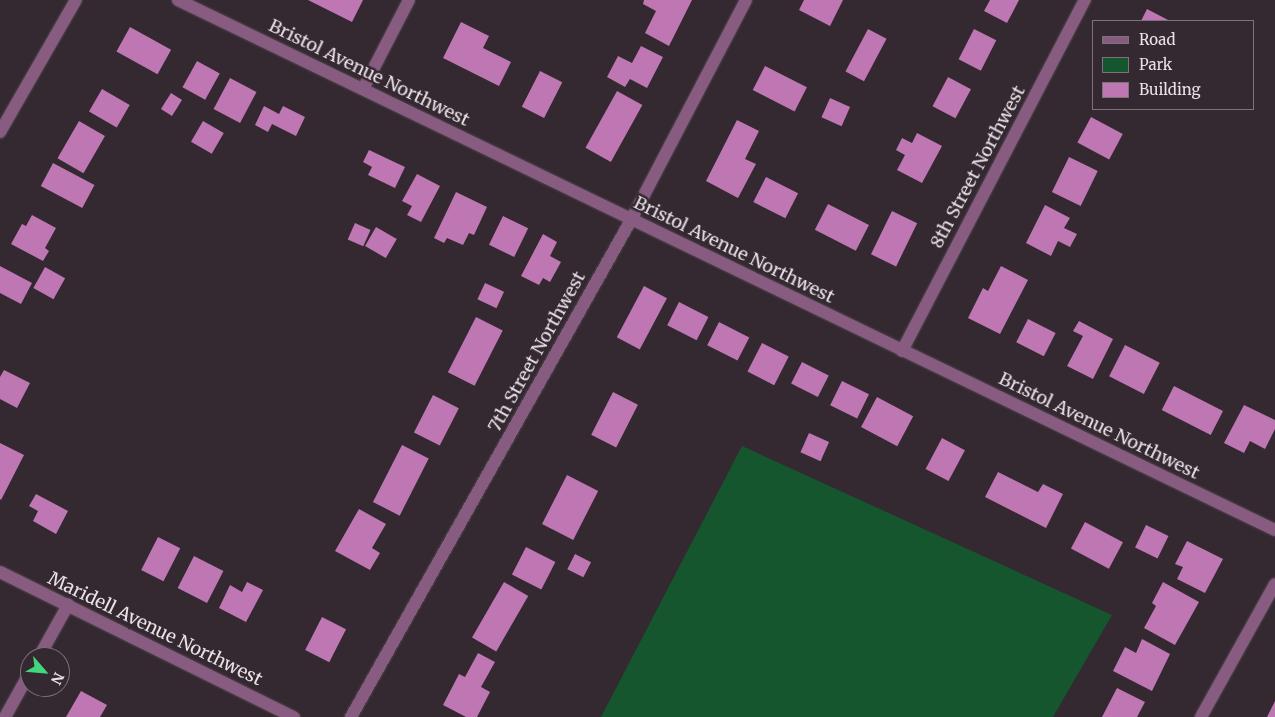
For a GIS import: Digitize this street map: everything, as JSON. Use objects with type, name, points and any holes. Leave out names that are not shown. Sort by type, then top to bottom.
[{"type":"street","points":[[0,132],[76,0]]},
{"type":"street","name":"Bristol Avenue Northwest","points":[[178,0],[1275,530]]},
{"type":"street","points":[[363,89],[410,0]]},
{"type":"street","name":"7th Street Northwest","points":[[351,717],[631,220],[746,0]]},
{"type":"street","name":"8th Street Northwest","points":[[902,351],[1085,0]]},
{"type":"street","name":"Maridell Avenue Northwest","points":[[0,572],[294,717]]},
{"type":"street","points":[[1201,717],[1275,584]]},
{"type":"street","points":[[45,647],[68,605]]},
{"type":"street","points":[[5,717],[20,690]]},
{"type":"green space","points":[[742,446],[1112,615],[1053,717],[601,717]]},
{"type":"building","points":[[308,0],[363,0],[352,22]]},
{"type":"building","points":[[644,0],[692,0],[669,46],[645,33],[656,11],[643,4]]},
{"type":"building","points":[[804,0],[843,0],[830,26],[799,10]]},
{"type":"building","points":[[990,0],[1019,0],[1007,23],[984,11]]},
{"type":"building","points":[[1147,9],[1168,20],[1142,20]]},
{"type":"building","points":[[461,22],[489,36],[483,48],[511,62],[499,86],[443,58]]},
{"type":"building","points":[[130,27],[171,50],[158,74],[116,51]]},
{"type":"building","points":[[868,29],[887,39],[864,81],[845,71]]},
{"type":"building","points":[[974,29],[996,40],[981,71],[959,59]]},
{"type":"building","points":[[641,46],[663,57],[647,88],[630,79],[625,87],[607,77],[618,56],[632,63]]},
{"type":"building","points":[[197,61],[220,74],[205,100],[182,87]]},
{"type":"building","points":[[765,66],[807,87],[795,111],[753,90]]},
{"type":"building","points":[[540,71],[562,82],[544,118],[522,107]]},
{"type":"building","points":[[948,77],[971,89],[955,118],[933,106]]},
{"type":"building","points":[[230,78],[256,92],[240,123],[214,109]]},
{"type":"building","points":[[102,89],[130,105],[117,128],[89,112]]},
{"type":"building","points":[[617,91],[642,105],[611,162],[585,148]]},
{"type":"building","points":[[171,93],[182,100],[172,116],[161,109]]},
{"type":"building","points":[[830,98],[850,107],[842,126],[821,117]]},
{"type":"building","points":[[264,106],[279,114],[283,106],[305,117],[296,136],[272,124],[268,132],[255,125]]},
{"type":"building","points":[[1091,117],[1123,134],[1109,160],[1077,143]]},
{"type":"building","points":[[737,120],[759,131],[745,159],[756,164],[738,198],[706,181]]},
{"type":"building","points":[[79,121],[105,136],[83,173],[58,158]]},
{"type":"building","points":[[203,121],[224,133],[212,154],[191,142]]},
{"type":"building","points":[[917,133],[942,146],[922,183],[897,170],[905,155],[896,150],[902,138],[912,143]]},
{"type":"building","points":[[369,150],[405,167],[395,188],[368,175],[372,167],[363,162]]},
{"type":"building","points":[[1069,157],[1098,171],[1081,206],[1052,192]]},
{"type":"building","points":[[53,163],[94,185],[82,208],[41,186]]},
{"type":"building","points":[[417,174],[440,186],[421,222],[407,215],[412,206],[402,201]]},
{"type":"building","points":[[766,177],[798,193],[785,218],[753,202]]},
{"type":"building","points":[[456,192],[487,207],[474,235],[469,233],[463,245],[447,238],[444,243],[434,238]]},
{"type":"building","points":[[828,204],[869,225],[856,251],[815,230]]},
{"type":"building","points":[[1045,205],[1070,218],[1064,228],[1077,234],[1070,247],[1058,241],[1051,256],[1026,243]]},
{"type":"building","points":[[892,211],[917,223],[896,266],[871,254]]},
{"type":"building","points":[[32,215],[56,228],[45,248],[49,251],[43,261],[11,244],[22,224],[26,226]]},
{"type":"building","points":[[503,216],[528,228],[514,257],[489,245]]},
{"type":"building","points":[[355,223],[371,230],[363,246],[348,239]]},
{"type":"building","points":[[376,227],[397,239],[386,258],[365,246]]},
{"type":"building","points":[[543,234],[557,242],[550,256],[561,262],[550,282],[543,278],[539,285],[521,276]]},
{"type":"building","points":[[0,266],[32,283],[21,304],[0,293]]},
{"type":"building","points":[[1001,266],[1028,280],[1000,334],[968,318],[983,288],[988,291]]},
{"type":"building","points":[[45,267],[65,278],[53,299],[33,288]]},
{"type":"building","points":[[485,283],[504,292],[496,308],[477,299]]},
{"type":"building","points":[[644,286],[667,298],[640,349],[617,337]]},
{"type":"building","points":[[679,302],[708,317],[697,340],[667,325]]},
{"type":"building","points":[[476,317],[503,331],[475,386],[448,372]]},
{"type":"building","points":[[1028,319],[1056,333],[1044,356],[1016,342]]},
{"type":"building","points":[[1079,321],[1113,339],[1093,379],[1067,366],[1083,336],[1073,331]]},
{"type":"building","points":[[719,322],[749,337],[737,361],[707,345]]},
{"type":"building","points":[[762,343],[789,357],[774,385],[747,372]]},
{"type":"building","points":[[1125,345],[1160,363],[1144,394],[1109,376]]},
{"type":"building","points":[[802,362],[829,376],[818,397],[791,383]]},
{"type":"building","points":[[4,370],[30,383],[17,408],[0,399],[0,377]]},
{"type":"building","points":[[842,381],[869,394],[857,418],[830,405]]},
{"type":"building","points":[[1174,386],[1223,411],[1211,435],[1162,410]]},
{"type":"building","points":[[613,392],[638,405],[616,447],[591,435]]},
{"type":"building","points":[[433,395],[459,408],[440,446],[414,432]]},
{"type":"building","points":[[877,397],[913,416],[897,446],[861,427]]},
{"type":"building","points":[[1244,405],[1275,420],[1275,429],[1265,449],[1250,441],[1244,453],[1224,443]]},
{"type":"building","points":[[809,433],[829,442],[821,461],[800,452]]},
{"type":"building","points":[[942,438],[965,450],[949,481],[926,469]]},
{"type":"building","points":[[0,443],[24,455],[1,500],[0,499]]},
{"type":"building","points":[[402,445],[429,459],[400,516],[373,502]]},
{"type":"building","points":[[998,472],[1038,492],[1043,484],[1063,494],[1046,528],[985,497]]},
{"type":"building","points":[[567,475],[598,491],[573,540],[542,524]]},
{"type":"building","points":[[36,494],[68,511],[56,534],[33,521],[38,511],[29,506]]},
{"type":"building","points":[[359,509],[386,524],[372,548],[380,553],[370,570],[335,551]]},
{"type":"building","points":[[1085,522],[1123,542],[1109,569],[1071,548]]},
{"type":"building","points":[[1146,525],[1168,536],[1158,558],[1135,547]]},
{"type":"building","points":[[158,537],[180,548],[163,581],[141,570]]},
{"type":"building","points":[[1187,541],[1223,559],[1205,593],[1177,579],[1183,567],[1175,564]]},
{"type":"building","points":[[526,547],[555,562],[541,590],[512,575]]},
{"type":"building","points":[[575,554],[591,562],[583,577],[567,569]]},
{"type":"building","points":[[194,556],[223,571],[207,603],[178,588]]},
{"type":"building","points":[[247,582],[263,590],[246,622],[219,608],[230,585],[242,592]]},
{"type":"building","points":[[504,582],[528,596],[496,651],[472,637]]},
{"type":"building","points":[[1163,582],[1199,602],[1175,645],[1144,628],[1156,606],[1152,603]]},
{"type":"building","points":[[322,617],[346,629],[329,662],[305,650]]},
{"type":"building","points":[[1142,639],[1170,654],[1152,691],[1113,671],[1125,647],[1136,653]]},
{"type":"building","points":[[478,653],[495,662],[481,687],[490,692],[477,717],[466,717],[443,705],[459,674],[465,677]]},
{"type":"building","points":[[1117,688],[1145,702],[1137,717],[1102,717]]},
{"type":"building","points":[[81,691],[107,705],[100,717],[66,717]]},
{"type":"building","points":[[1275,701],[1275,717],[1267,717]]}]
